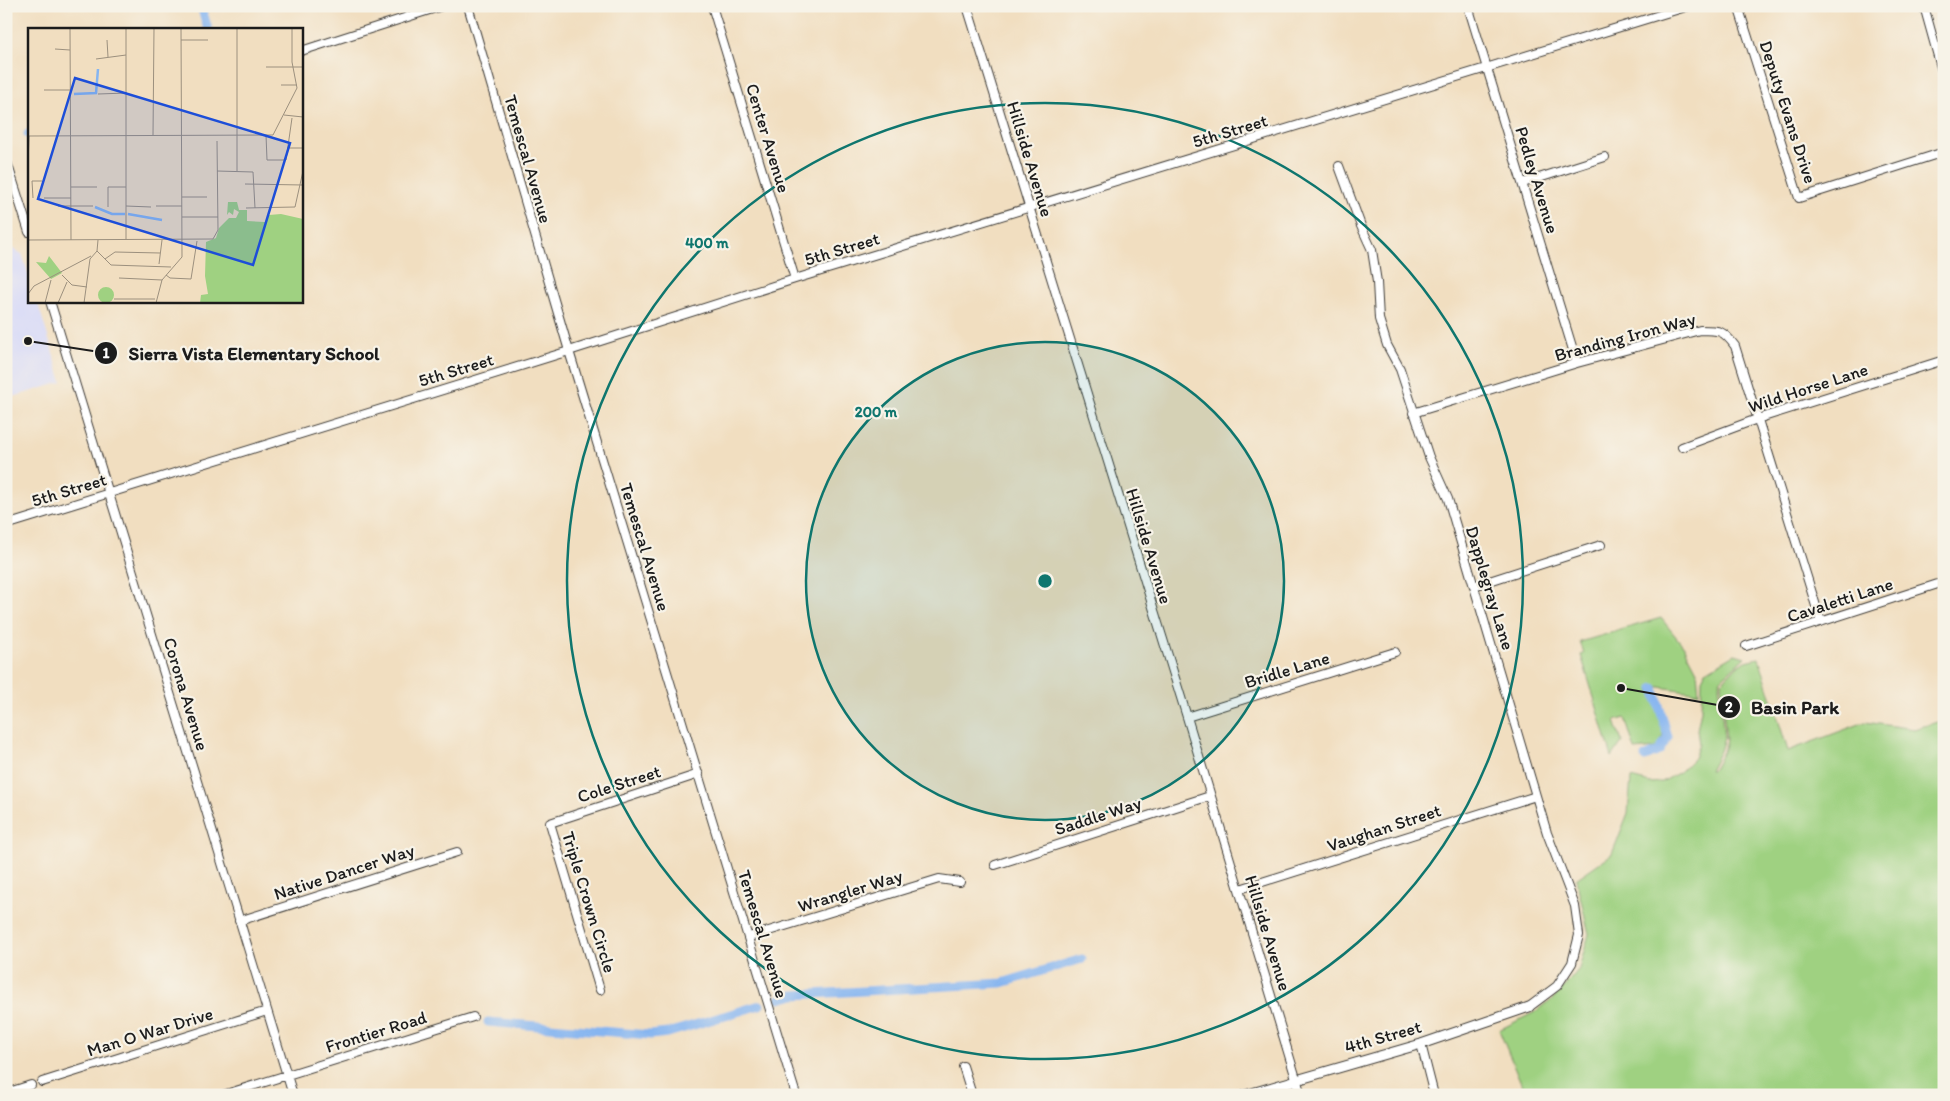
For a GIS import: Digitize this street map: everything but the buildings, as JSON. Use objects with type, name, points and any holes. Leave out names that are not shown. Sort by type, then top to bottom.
[{"type":"street","points":[[302,51],[442,6]]},
{"type":"street","name":"Temescal Avenue","points":[[468,6],[569,351],[796,1095]]},
{"type":"street","name":"Center Avenue","points":[[712,6],[795,279]]},
{"type":"street","name":"Hillside Avenue","points":[[967,6],[1302,1095]]},
{"type":"street","name":"Pedley Avenue","points":[[1468,6],[1577,363]]},
{"type":"street","name":"5th Street","points":[[6,525],[795,279],[1688,6]]},
{"type":"street","name":"Deputy Evans Drive","points":[[1738,6],[1799,198],[1944,152]]},
{"type":"street","points":[[1924,6],[1944,78]]},
{"type":"street","points":[[1934,45],[1944,42]]},
{"type":"street","points":[[1523,183],[1605,157]]},
{"type":"street","points":[[6,159],[28,229]]},
{"type":"street","name":"Dapplegray Lane","points":[[1339,166],[1360,226],[1372,250],[1377,282],[1379,319],[1387,345],[1400,369],[1413,413],[1448,499],[1547,832],[1575,906],[1579,935],[1572,963],[1557,986],[1529,1007]]},
{"type":"street","name":"Corona Avenue","points":[[50,302],[293,1095]]},
{"type":"street","name":"Branding Iron Way","points":[[1413,413],[1577,363],[1700,330],[1718,330],[1727,335],[1735,346],[1821,622]]},
{"type":"street","name":"Wild Horse Lane","points":[[1682,447],[1757,419],[1944,360]]},
{"type":"street","points":[[1474,586],[1601,545]]},
{"type":"street","name":"Cavaletti Lane","points":[[1746,646],[1944,582]]},
{"type":"street","name":"Bridle Lane","points":[[1187,717],[1396,652]]},
{"type":"street","name":"Cole Street","points":[[550,823],[699,774]]},
{"type":"street","name":"Saddle Way","points":[[995,864],[1210,796]]},
{"type":"street","name":"Vaughan Street","points":[[1240,889],[1536,796]]},
{"type":"street","name":"Triple Crown Circle","points":[[550,823],[600,990]]},
{"type":"street","name":"Native Dancer Way","points":[[240,921],[457,852]]},
{"type":"street","name":"Wrangler Way","points":[[749,937],[939,879],[960,882]]},
{"type":"street","name":"4th Street","points":[[1244,1095],[1421,1044],[1529,1007]]},
{"type":"street","name":"Man O War Drive","points":[[42,1082],[267,1011]]},
{"type":"street","name":"Frontier Road","points":[[223,1095],[473,1017]]},
{"type":"street","points":[[1421,1044],[1434,1095]]},
{"type":"street","points":[[963,1066],[972,1095]]},
{"type":"street","points":[[6,1093],[31,1085]]},
{"type":"shaded area","points":[[6,232],[11,248],[22,254],[28,273],[28,302],[37,302],[62,382],[6,399]]},
{"type":"green space","points":[[1661,618],[1685,648],[1697,671],[1699,693],[1653,686],[1650,690],[1662,720],[1663,735],[1661,742],[1656,748],[1635,750],[1625,718],[1615,721],[1622,742],[1612,757],[1581,655],[1584,653],[1580,642]]},
{"type":"green space","points":[[1735,654],[1745,657],[1721,679],[1719,684],[1724,738],[1720,751],[1710,770],[1713,770],[1723,752],[1726,740],[1721,683],[1737,666],[1746,661],[1759,658],[1788,751],[1865,722],[1914,729],[1944,720],[1944,1095],[1526,1095],[1499,1030],[1533,1013],[1548,1003],[1579,969],[1589,934],[1576,879],[1612,854],[1628,813],[1631,778],[1650,783],[1662,782],[1680,772],[1694,758],[1699,744],[1697,730],[1701,710],[1702,679],[1706,671]]},
{"type":"waterway","points":[[201,6],[208,28]]},
{"type":"waterway","points":[[1645,757],[1659,751],[1668,737],[1654,688]]},
{"type":"waterway","points":[[780,999],[794,995],[1002,983],[1082,959]]},
{"type":"waterway","points":[[488,1022],[650,1035],[668,1033],[760,1005]]},
{"type":"place","name":"Sierra Vista Elementary School","points":[[28,341]]},
{"type":"place","name":"Basin Park","points":[[1621,688]]}]
